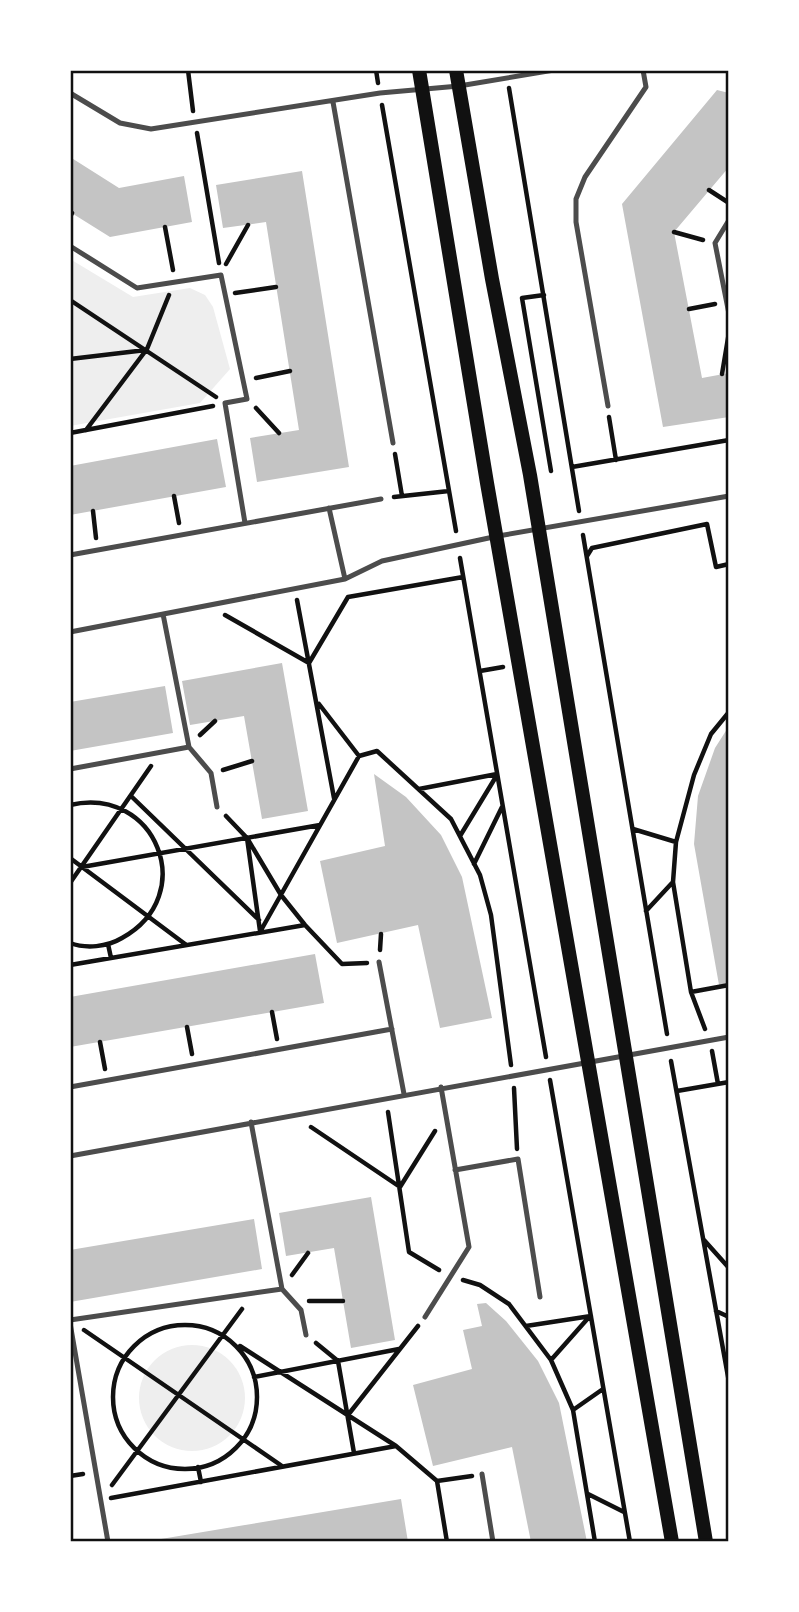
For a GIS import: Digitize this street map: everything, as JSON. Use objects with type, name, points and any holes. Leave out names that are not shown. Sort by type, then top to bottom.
[{"type":"main road","points":[[419,70],[671,1542]]},
{"type":"main road","points":[[456,70],[539,529],[706,1542]]},
{"type":"lane","points":[[70,93],[120,123],[152,130],[380,93],[458,86],[554,70]]},
{"type":"lane","points":[[608,406],[576,222],[576,199],[585,177],[646,87],[643,70]]},
{"type":"lane","points":[[332,102],[393,443]]},
{"type":"lane","points":[[729,220],[715,243],[729,314]]},
{"type":"lane","points":[[70,246],[137,288],[221,275],[247,399],[225,403],[245,523]]},
{"type":"lane","points":[[70,632],[345,579],[382,561],[498,537],[729,496]]},
{"type":"lane","points":[[70,555],[381,499]]},
{"type":"lane","points":[[329,508],[345,579]]},
{"type":"lane","points":[[163,614],[189,747],[211,773],[217,807]]},
{"type":"lane","points":[[70,769],[189,747]]},
{"type":"lane","points":[[379,962],[404,1094]]},
{"type":"lane","points":[[70,1087],[392,1029]]},
{"type":"lane","points":[[70,1156],[729,1037]]},
{"type":"lane","points":[[425,1317],[469,1247],[441,1087]]},
{"type":"lane","points":[[251,1122],[282,1289],[301,1310],[306,1335]]},
{"type":"lane","points":[[456,1170],[518,1160],[540,1297]]},
{"type":"lane","points":[[108,1542],[70,1321],[282,1289]]},
{"type":"lane","points":[[482,1474],[493,1542]]},
{"type":"path","points":[[188,70],[221,275]]},
{"type":"path","points":[[508,78],[580,513]]},
{"type":"path","points":[[380,93],[456,537]]},
{"type":"path","points":[[709,190],[729,204]]},
{"type":"path","points":[[221,275],[248,225]]},
{"type":"path","points":[[86,430],[147,349],[175,281],[165,227]]},
{"type":"path","points":[[674,232],[715,243]]},
{"type":"path","points":[[224,295],[276,286]]},
{"type":"path","points":[[544,295],[522,298],[551,471]]},
{"type":"path","points":[[70,300],[225,403]]},
{"type":"path","points":[[688,309],[727,302]]},
{"type":"path","points":[[722,374],[729,332]]},
{"type":"path","points":[[70,359],[147,349]]},
{"type":"path","points":[[243,381],[289,372]]},
{"type":"path","points":[[247,399],[279,433]]},
{"type":"path","points":[[70,433],[225,403]]},
{"type":"path","points":[[608,406],[616,460]]},
{"type":"path","points":[[572,467],[729,440]]},
{"type":"path","points":[[393,443],[402,496]]},
{"type":"path","points":[[381,499],[449,491]]},
{"type":"path","points":[[174,496],[181,536]]},
{"type":"path","points":[[93,511],[98,550]]},
{"type":"path","points":[[586,557],[592,548],[707,524],[716,567],[729,565]]},
{"type":"path","points":[[583,535],[668,1040]]},
{"type":"path","points":[[460,558],[547,1060]]},
{"type":"path","points":[[309,663],[348,597],[463,578]]},
{"type":"path","points":[[295,589],[335,800]]},
{"type":"path","points":[[208,606],[309,663]]},
{"type":"path","points":[[316,701],[359,756]]},
{"type":"path","points":[[718,1084],[710,1040],[691,992],[673,882],[676,842],[694,775],[711,734],[729,712]]},
{"type":"path","points":[[260,932],[359,756],[377,751],[451,819],[480,874],[491,915],[513,1074],[518,1160]]},
{"type":"path","points":[[70,883],[162,752]]},
{"type":"path","points":[[211,773],[252,761]]},
{"type":"path","points":[[418,789],[498,774]]},
{"type":"path","points":[[459,836],[498,774]]},
{"type":"path","points":[[131,796],[259,920]]},
{"type":"path","points":[[70,805],[103,802],[122,808],[139,820],[152,835],[160,853],[163,870],[158,903],[135,932],[108,944],[96,946],[70,943]]},
{"type":"path","points":[[474,864],[503,806]]},
{"type":"path","points":[[217,807],[247,838],[281,895],[342,964],[379,962]]},
{"type":"path","points":[[82,867],[321,825]]},
{"type":"path","points":[[632,829],[676,842]]},
{"type":"path","points":[[247,838],[260,932]]},
{"type":"path","points":[[70,849],[71,858],[186,945]]},
{"type":"path","points":[[646,911],[673,882]]},
{"type":"path","points":[[70,965],[305,925]]},
{"type":"path","points":[[108,944],[111,958]]},
{"type":"path","points":[[691,992],[729,985]]},
{"type":"path","points":[[272,1012],[279,1049]]},
{"type":"path","points":[[187,1027],[194,1065]]},
{"type":"path","points":[[100,1042],[107,1080]]},
{"type":"path","points":[[671,1060],[729,1382]]},
{"type":"path","points":[[550,1080],[630,1542]]},
{"type":"path","points":[[677,1091],[729,1082]]},
{"type":"path","points":[[386,1097],[409,1252],[450,1277],[480,1285],[509,1304],[551,1360],[573,1410],[595,1542]]},
{"type":"path","points":[[400,1187],[446,1114]]},
{"type":"path","points":[[293,1115],[400,1187]]},
{"type":"path","points":[[703,1239],[729,1268]]},
{"type":"path","points":[[101,1500],[253,1294]]},
{"type":"path","points":[[293,1301],[343,1301]]},
{"type":"path","points":[[716,1311],[729,1317]]},
{"type":"path","points":[[526,1326],[591,1316]]},
{"type":"path","points":[[551,1360],[591,1316]]},
{"type":"path","points":[[347,1416],[425,1317]]},
{"type":"path","points":[[239,1346],[254,1377],[256,1409],[243,1439],[229,1454],[212,1464],[173,1468],[154,1462],[137,1451],[124,1435],[115,1417],[114,1386],[124,1358],[136,1344],[151,1333],[187,1325],[205,1328],[222,1335],[396,1446],[437,1481],[447,1542]]},
{"type":"path","points":[[81,1328],[282,1466]]},
{"type":"path","points":[[306,1335],[338,1361],[354,1453]]},
{"type":"path","points":[[254,1377],[399,1349]]},
{"type":"path","points":[[573,1410],[603,1389]]},
{"type":"path","points":[[101,1500],[396,1446]]},
{"type":"path","points":[[198,1467],[201,1482]]},
{"type":"path","points":[[437,1481],[482,1474]]},
{"type":"path","points":[[587,1493],[625,1512]]},
{"type":"shaded area","points":[[70,259],[133,297],[190,288],[205,295],[213,307],[230,369],[200,403],[70,426]]},
{"type":"shaded area","points":[[192,1345],[212,1349],[230,1360],[241,1378],[245,1398],[241,1418],[230,1436],[212,1447],[192,1451],[172,1447],[154,1436],[143,1418],[139,1398],[143,1378],[154,1360],[172,1349]]},
{"type":"building","points":[[717,90],[729,93],[729,167],[674,232],[702,378],[729,373],[729,417],[663,427],[622,204]]},
{"type":"building","points":[[70,157],[119,188],[184,176],[192,222],[110,237],[70,212]]},
{"type":"building","points":[[302,171],[349,467],[257,482],[250,438],[299,430],[266,222],[223,228],[216,185]]},
{"type":"building","points":[[217,439],[226,487],[70,515],[70,466]]},
{"type":"building","points":[[282,663],[308,811],[262,819],[244,716],[190,725],[182,681]]},
{"type":"building","points":[[165,686],[173,733],[70,751],[70,702]]},
{"type":"building","points":[[729,726],[729,983],[719,985],[694,844],[698,796],[715,748]]},
{"type":"building","points":[[374,774],[406,797],[441,835],[462,877],[492,1018],[440,1028],[418,925],[337,943],[320,861],[385,846]]},
{"type":"building","points":[[315,954],[324,1003],[70,1047],[70,997]]},
{"type":"building","points":[[371,1197],[395,1340],[351,1348],[334,1248],[286,1256],[279,1213]]},
{"type":"building","points":[[254,1219],[262,1269],[70,1302],[70,1250]]},
{"type":"building","points":[[486,1303],[506,1321],[538,1361],[559,1403],[587,1542],[531,1542],[512,1447],[433,1466],[413,1385],[472,1369],[463,1330],[482,1326],[477,1304]]},
{"type":"building","points":[[401,1499],[408,1542],[149,1542],[149,1541]]}]
